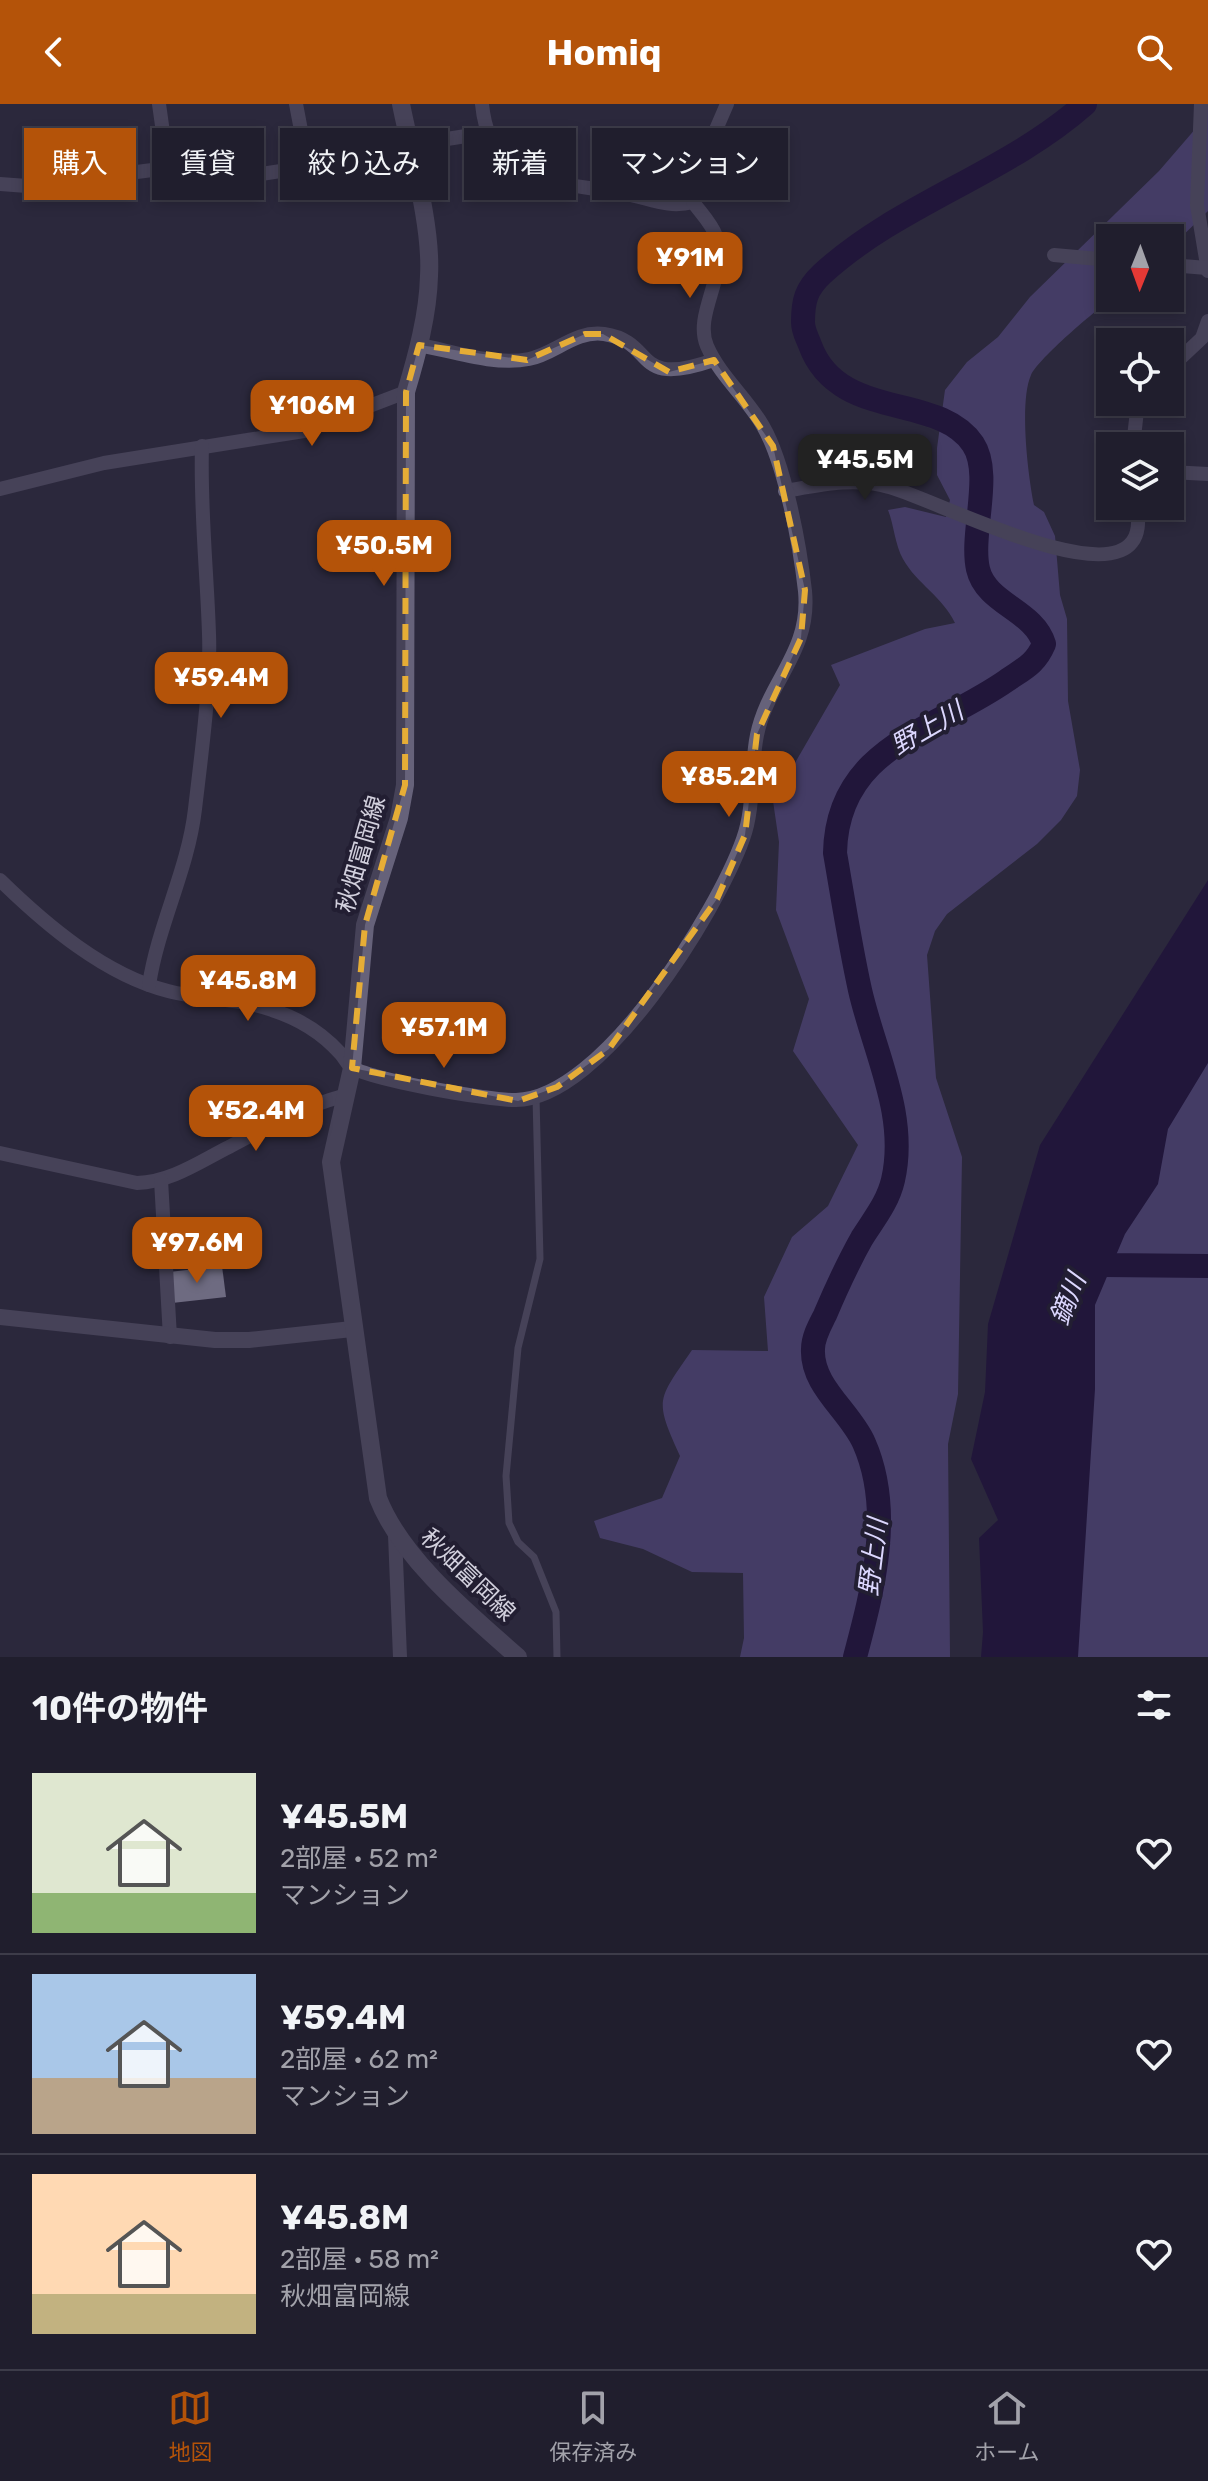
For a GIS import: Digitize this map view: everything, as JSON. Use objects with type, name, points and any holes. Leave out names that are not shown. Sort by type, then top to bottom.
[{"type":"main road","name":"秋畑富岡線","points":[[401,104],[406,128]]},
{"type":"main road","name":"秋畑富岡線","points":[[418,200],[429,275],[419,345],[406,392],[405,785],[399,818],[365,925],[352,1068],[343,1096],[331,1162],[378,1498],[405,1549],[518,1657]]},
{"type":"street","points":[[159,104],[162,128]]},
{"type":"street","points":[[296,104],[301,128]]},
{"type":"street","points":[[482,104],[484,128]]},
{"type":"street","points":[[693,202],[711,141],[727,104]]},
{"type":"street","points":[[1184,267],[1208,270],[1197,205],[1201,104]]},
{"type":"street","points":[[0,184],[27,186],[152,170]]},
{"type":"street","points":[[576,186],[634,195],[673,207],[693,202]]},
{"type":"street","points":[[0,880],[45,920],[103,962],[149,985],[271,1009],[306,1025],[340,1052],[352,1068],[382,1078],[518,1101],[536,1097],[577,1076],[609,1049],[665,978],[728,878],[748,822],[757,734],[766,708],[791,665],[806,615],[805,590],[773,446],[761,422],[714,360],[704,341],[704,315],[714,291],[719,252],[715,233],[693,202]]},
{"type":"street","points":[[1054,255],[1096,259]]},
{"type":"street","points":[[1184,355],[1202,338],[1208,321]]},
{"type":"street","points":[[419,345],[498,359],[527,360],[585,334],[603,334],[624,342],[651,366],[669,372],[714,360]]},
{"type":"street","points":[[0,489],[104,463],[304,431],[406,392]]},
{"type":"street","points":[[149,985],[152,964],[189,846],[195,810],[209,638],[201,492],[202,446]]},
{"type":"street","points":[[1184,473],[1208,474]]},
{"type":"street","points":[[785,491],[842,482],[861,482],[904,491],[946,511],[1086,555],[1121,551],[1137,534],[1138,520]]},
{"type":"street","points":[[0,1153],[137,1183],[161,1180],[278,1120],[343,1096]]},
{"type":"street","points":[[161,1180],[170,1337]]},
{"type":"street","points":[[0,1317],[170,1337],[249,1340],[352,1329]]},
{"type":"street","points":[[395,1535],[400,1657]]},
{"type":"lane","points":[[536,1097],[540,1259],[518,1348],[506,1476],[509,1523],[518,1542],[534,1557],[556,1612],[557,1657]]},
{"type":"highlighted area","points":[[585,334],[603,334],[669,372],[714,360],[773,446],[805,590],[801,638],[757,734],[745,835],[717,899],[609,1049],[557,1087],[518,1101],[352,1068],[365,925],[405,785],[406,392],[419,345],[527,360]]},
{"type":"shaded area","points":[[1208,104],[1208,211],[1184,234],[1184,224],[1105,224],[1159,171],[1197,127]]},
{"type":"shaded area","points":[[1096,233],[1096,311],[1036,367],[1027,387],[1026,403],[1027,458],[1034,505],[1044,512],[1055,536],[1060,595],[1067,619],[1068,701],[1080,770],[1077,796],[1061,820],[1037,844],[947,914],[935,931],[927,955],[936,1078],[962,1157],[958,1394],[948,1444],[950,1657],[740,1657],[744,1638],[743,1573],[692,1572],[643,1549],[600,1538],[594,1521],[662,1498],[680,1456],[666,1423],[663,1401],[672,1380],[692,1350],[768,1351],[764,1297],[792,1237],[828,1206],[858,1145],[793,1051],[809,999],[776,910],[779,842],[773,801],[840,685],[831,665],[925,629],[955,623],[903,559],[888,510],[905,507],[946,517],[950,500],[937,475],[937,448],[945,390],[967,362],[998,337],[1030,297]]},
{"type":"shaded area","points":[[1208,994],[1208,1657],[1000,1657],[1004,1543]]},
{"type":"water","name":"鏑川","points":[[1208,880],[1208,1063],[1168,1129],[1158,1184],[1125,1234],[1095,1305],[1095,1389],[1078,1657],[981,1657],[983,1632],[979,1538],[998,1520],[971,1459],[985,1392],[988,1324],[1040,1145]]},
{"type":"building","points":[[222,1266],[226,1297],[172,1303],[169,1272]]},
{"type":"waterway","name":"野上川","points":[[855,1657],[878,1550],[878,1496],[864,1443],[818,1375],[813,1345],[847,1266],[891,1188],[896,1132],[893,1108],[860,990],[850,939],[835,853],[840,817],[852,788],[871,765],[921,729],[1023,670],[1033,662],[1044,644],[1031,623],[990,591],[978,569],[976,555],[981,471],[973,444],[957,428],[937,417],[842,386],[824,369],[810,345],[803,322],[804,308],[806,296],[817,280],[852,249],[1021,150],[1085,104]]},
{"type":"waterway","points":[[1083,1261],[1105,1265],[1208,1266]]}]
